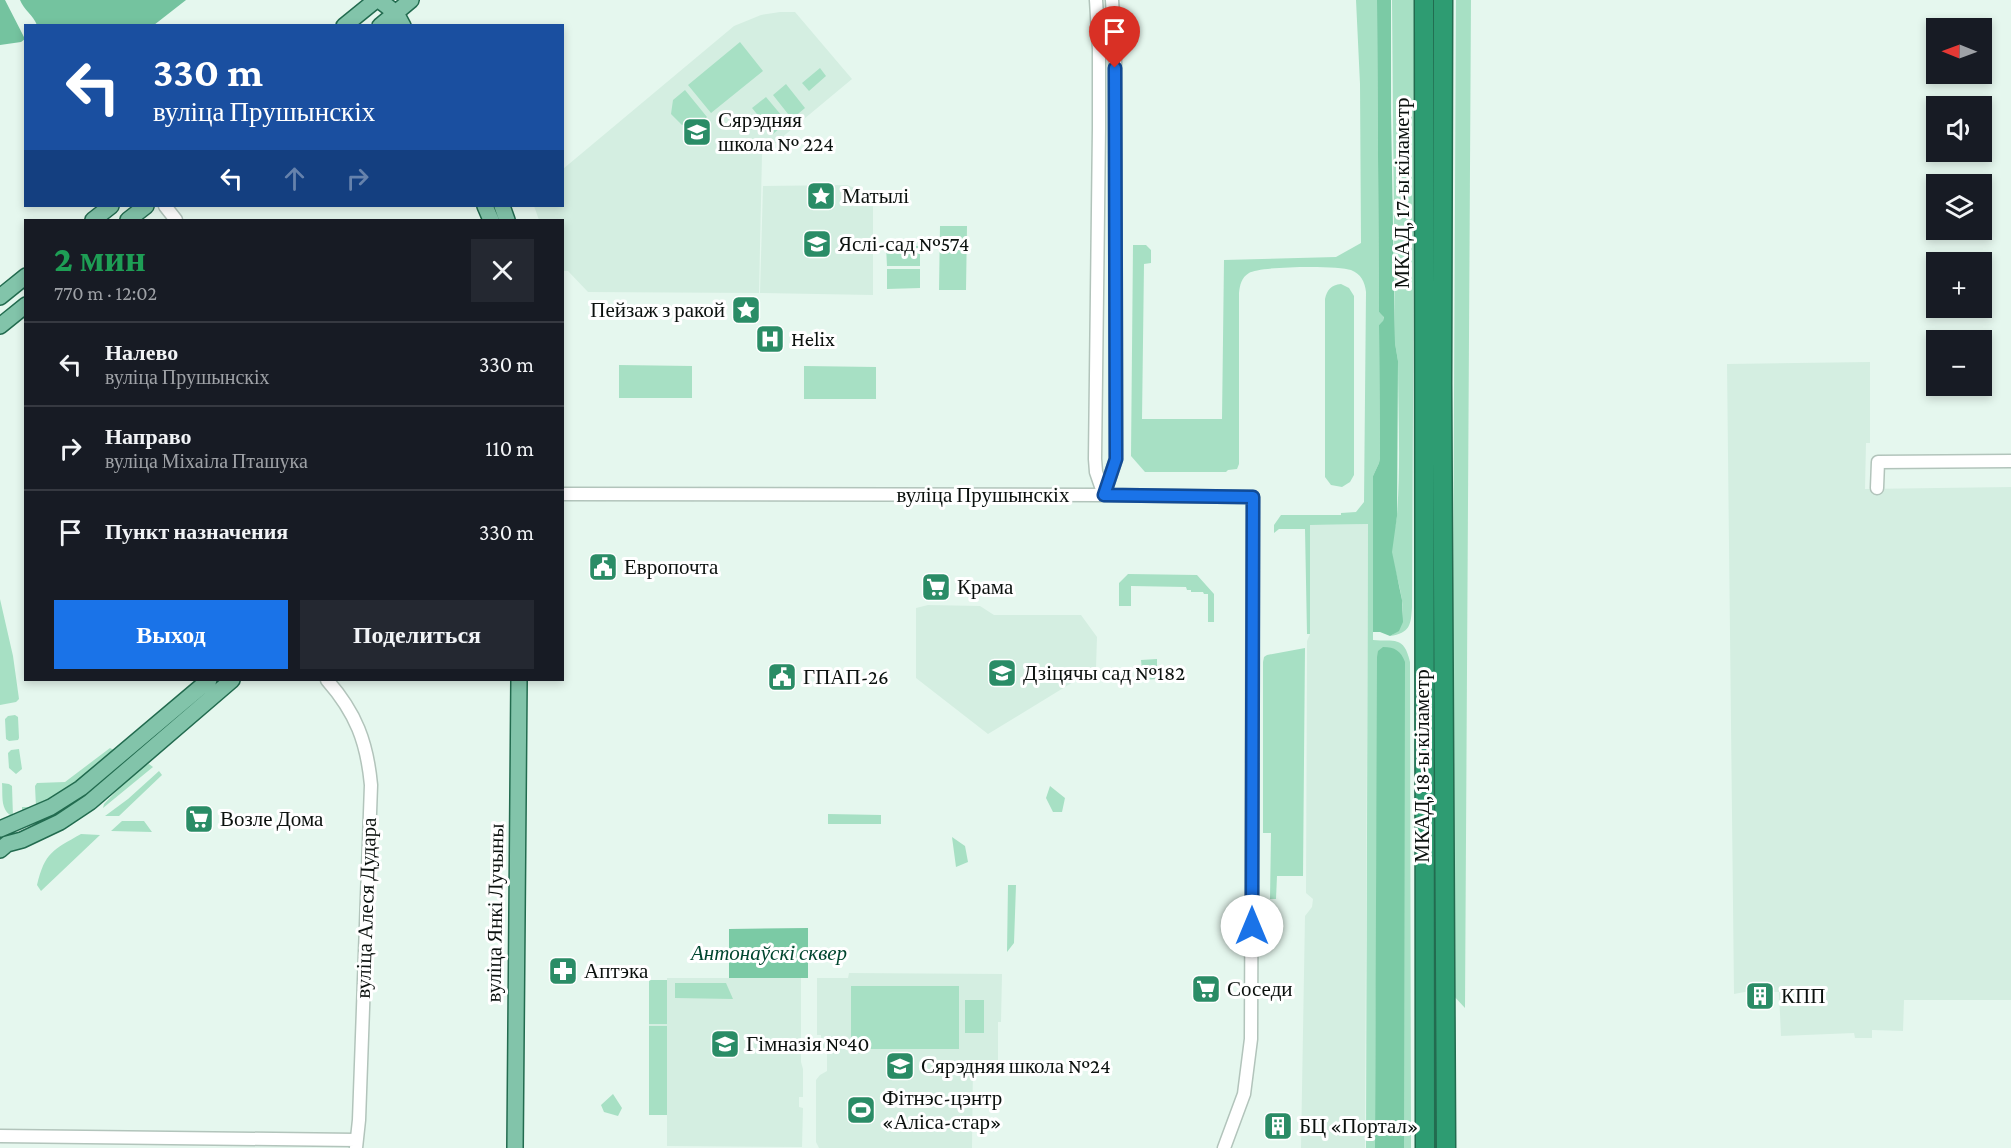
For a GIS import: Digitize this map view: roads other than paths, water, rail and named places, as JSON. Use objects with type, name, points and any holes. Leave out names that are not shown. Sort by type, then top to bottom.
[{"type":"highway","name":"МКАД, 17-ы кіламетр","points":[[1424,0],[1433,385]]},
{"type":"highway","name":"МКАД, 17-ы кіламетр","points":[[1433,385],[1443,0]]},
{"type":"highway","name":"МКАД, 18-ы кіламетр","points":[[1425,1148],[1433,385]]},
{"type":"highway","name":"МКАД, 18-ы кіламетр","points":[[1433,385],[1446,1148]]},
{"type":"main road","points":[[378,0],[399,19]]},
{"type":"main road","points":[[378,0],[382,24]]},
{"type":"main road","points":[[347,24],[378,0]]},
{"type":"main road","points":[[385,24],[399,19],[411,0]]},
{"type":"main road","points":[[94,219],[110,207]]},
{"type":"main road","points":[[129,219],[145,207]]},
{"type":"main road","points":[[0,297],[24,278]]},
{"type":"main road","points":[[0,326],[24,307]]},
{"type":"main road","points":[[0,829],[51,807],[81,788],[208,681]]},
{"type":"main road","points":[[0,850],[7,844],[60,822],[90,802],[231,681]]},
{"type":"main road","name":"вуліца Янкі Лучыны","points":[[514,1148],[519,681]]},
{"type":"street","points":[[1096,0],[1099,128],[1095,459],[1096,471],[1104,495]]},
{"type":"street","points":[[1104,495],[1116,459],[1115,49],[1112,0]]},
{"type":"street","points":[[166,207],[175,219]]},
{"type":"street","points":[[1877,488],[1878,462],[2011,461]]},
{"type":"street","name":"вуліца Прушынскіх","points":[[564,494],[1253,497],[1251,1039],[1244,1094],[1224,1148]]},
{"type":"street","name":"вуліца Алеся Дудара","points":[[328,681],[343,698],[363,739],[369,762],[371,785],[359,1120],[356,1144]]},
{"type":"street","points":[[0,1136],[356,1144]]},
{"type":"place","name":"Сярэдняя школа № 224","points":[[697,132]]},
{"type":"place","name":"Матылі","points":[[821,196]]},
{"type":"place","name":"Яслі-сад №574","points":[[817,244]]},
{"type":"place","name":"Пейзаж з ракой","points":[[746,310]]},
{"type":"place","name":"Helix","points":[[770,339]]},
{"type":"place","name":"Европочта","points":[[603,567]]},
{"type":"place","name":"Крама","points":[[936,587]]},
{"type":"place","name":"Дзіцячы сад №182","points":[[1002,673]]},
{"type":"place","name":"ГПАП-26","points":[[782,677]]},
{"type":"place","name":"Возле Дома","points":[[199,819]]},
{"type":"place","name":"Аптэка","points":[[563,971]]},
{"type":"place","name":"Соседи","points":[[1206,989]]},
{"type":"place","name":"КПП","points":[[1760,996]]},
{"type":"place","name":"Гімназія №40","points":[[725,1044]]},
{"type":"place","name":"Сярэдняя школа №24","points":[[900,1066]]},
{"type":"place","name":"Фітнэс-цэнтр «Аліса-стар»","points":[[861,1110]]},
{"type":"place","name":"БЦ «Портал»","points":[[1278,1126]]},
{"type":"park label","name":"Антонаўскі сквер","points":[[769,953]]}]
